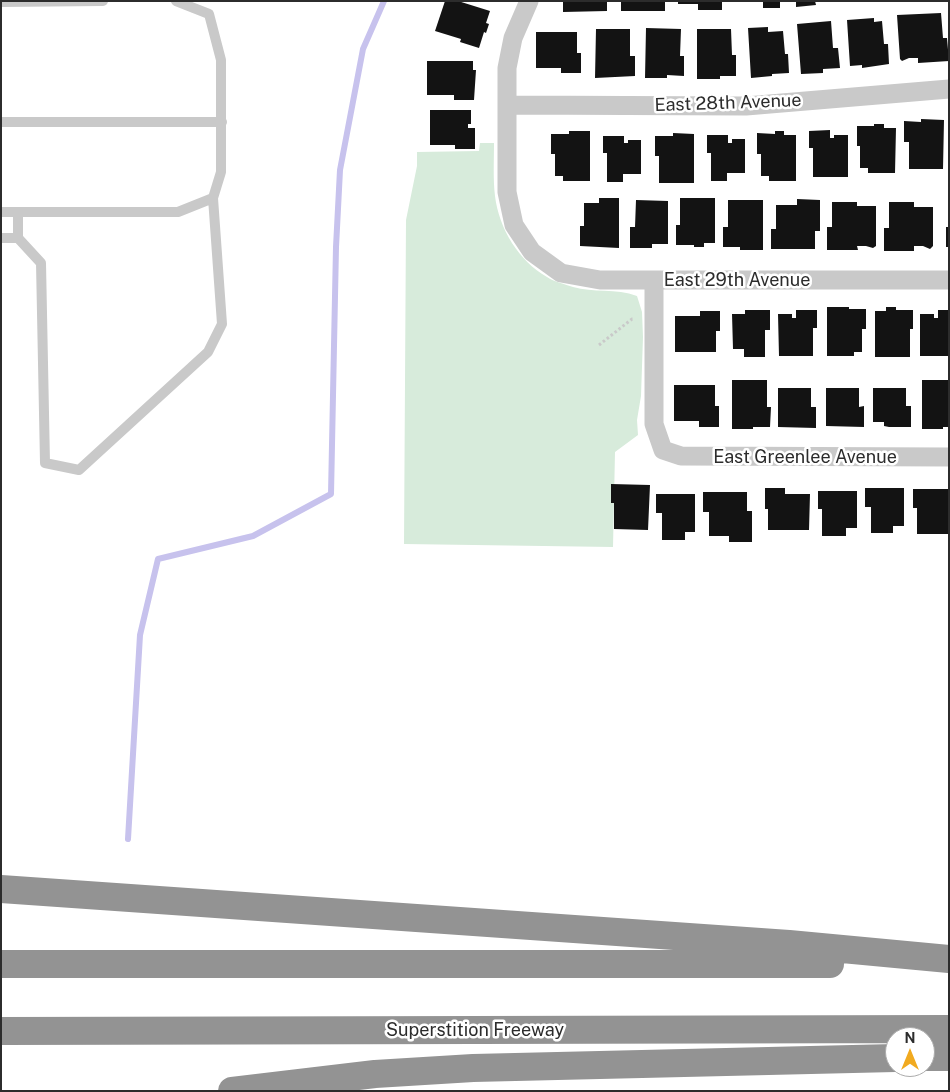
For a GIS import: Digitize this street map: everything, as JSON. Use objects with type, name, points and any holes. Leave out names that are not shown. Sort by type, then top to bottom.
[{"type":"highway","points":[[1,889],[779,943],[949,960]]},
{"type":"highway","points":[[1,964],[949,964]]},
{"type":"highway","name":"Superstition Freeway","points":[[1,1031],[949,1029]]},
{"type":"highway","points":[[935,1057],[949,1057]]},
{"type":"highway","points":[[232,1091],[375,1074],[473,1068],[885,1058]]},
{"type":"street","name":"East 29th Avenue","points":[[529,1],[514,38],[506,68],[506,192],[514,226],[532,252],[561,273],[600,280],[949,280]]},
{"type":"street","name":"East 28th Avenue","points":[[507,105],[746,106],[949,89]]},
{"type":"street","points":[[654,280],[654,319]]},
{"type":"street","name":"East Greenlee Avenue","points":[[654,319],[654,424],[663,450],[681,456],[949,457]]},
{"type":"lane","points":[[1,2],[103,1]]},
{"type":"lane","points":[[18,212],[18,238],[41,263],[45,463],[79,470],[208,352],[222,324],[213,198],[222,172],[222,60],[209,14],[176,1]]},
{"type":"lane","points":[[1,122],[222,122]]},
{"type":"lane","points":[[1,212],[178,212],[213,198]]},
{"type":"lane","points":[[1,238],[18,238]]},
{"type":"path","points":[[599,344],[632,319],[654,319]]},
{"type":"green space","points":[[480,143],[494,143],[494,183],[497,208],[512,243],[528,262],[556,282],[581,289],[621,292],[637,296],[642,312],[643,337],[641,396],[637,420],[638,435],[615,452],[613,547],[404,544],[406,220],[417,166],[417,152],[479,151]]},
{"type":"building","points":[[445,1],[458,1],[490,11],[486,23],[489,24],[486,33],[484,32],[479,48],[460,42],[461,39],[435,31]]},
{"type":"building","points":[[563,1],[607,1],[607,11],[563,12]]},
{"type":"building","points":[[621,1],[665,1],[665,11],[621,11]]},
{"type":"building","points":[[678,1],[722,1],[722,10],[698,10],[698,4],[678,4]]},
{"type":"building","points":[[763,1],[780,1],[780,8],[763,8]]},
{"type":"building","points":[[796,1],[815,1],[816,5],[796,7]]},
{"type":"building","points":[[941,13],[943,38],[947,38],[949,61],[918,63],[918,58],[909,58],[902,61],[900,59],[897,15]]},
{"type":"building","points":[[874,18],[874,22],[882,21],[884,44],[888,44],[889,64],[862,68],[862,65],[850,66],[847,20]]},
{"type":"building","points":[[831,21],[833,48],[838,48],[840,68],[823,69],[823,73],[801,74],[797,24]]},
{"type":"building","points":[[768,27],[768,32],[783,31],[785,54],[788,54],[789,73],[751,78],[748,28]]},
{"type":"building","points":[[646,28],[681,29],[680,56],[684,56],[684,76],[667,75],[667,78],[645,78]]},
{"type":"building","points":[[596,29],[630,29],[630,56],[635,56],[635,76],[595,78]]},
{"type":"building","points":[[697,29],[731,29],[732,55],[736,55],[736,76],[720,76],[720,79],[697,79]]},
{"type":"building","points":[[536,32],[577,32],[577,53],[581,53],[581,73],[561,73],[561,68],[536,68]]},
{"type":"building","points":[[427,61],[473,61],[473,70],[476,70],[474,100],[454,100],[454,95],[427,95]]},
{"type":"building","points":[[430,110],[471,110],[471,124],[468,124],[468,128],[475,128],[475,149],[455,149],[455,145],[430,145]]},
{"type":"building","points":[[921,119],[944,120],[943,169],[909,169],[909,142],[904,142],[904,121],[921,122]]},
{"type":"building","points":[[874,124],[884,124],[884,128],[896,128],[895,173],[868,173],[868,168],[860,168],[860,146],[857,146],[857,126],[874,126]]},
{"type":"building","points":[[830,130],[830,138],[834,138],[834,135],[848,135],[848,177],[813,177],[813,148],[809,148],[809,131]]},
{"type":"building","points":[[569,131],[590,131],[590,181],[563,181],[563,176],[555,176],[555,154],[551,154],[551,134],[569,134]]},
{"type":"building","points":[[775,131],[784,131],[784,135],[796,135],[796,181],[769,181],[769,176],[761,176],[761,154],[757,154],[757,133],[775,134]]},
{"type":"building","points":[[673,133],[694,134],[694,183],[659,183],[659,156],[655,156],[655,136],[673,136]]},
{"type":"building","points":[[707,135],[728,135],[728,143],[732,143],[732,139],[745,139],[745,173],[727,173],[727,181],[711,181],[711,153],[707,153]]},
{"type":"building","points":[[603,136],[624,136],[624,143],[628,143],[628,140],[641,140],[641,174],[623,174],[623,182],[607,182],[607,153],[603,153]]},
{"type":"building","points":[[599,198],[619,198],[619,248],[580,246],[580,226],[584,226],[584,203],[599,203]]},
{"type":"building","points":[[680,198],[715,198],[715,243],[704,243],[704,247],[676,245],[676,225],[680,225]]},
{"type":"building","points":[[797,199],[820,200],[820,231],[815,231],[815,249],[771,249],[771,229],[776,229],[776,205],[797,205]]},
{"type":"building","points":[[636,200],[668,201],[668,244],[652,244],[652,248],[630,248],[630,227],[635,227]]},
{"type":"building","points":[[728,200],[763,200],[763,250],[740,250],[740,247],[723,247],[723,227],[728,227]]},
{"type":"building","points":[[832,202],[857,202],[857,206],[876,206],[876,246],[873,248],[857,246],[858,250],[827,250],[827,227],[832,227]]},
{"type":"building","points":[[889,202],[914,202],[914,207],[933,207],[933,246],[930,249],[923,246],[914,246],[914,251],[884,251],[884,228],[889,228]]},
{"type":"building","points":[[946,227],[949,227],[949,247],[946,247]]},
{"type":"building","points":[[827,307],[866,309],[866,329],[862,329],[862,352],[854,352],[854,356],[827,356]]},
{"type":"building","points":[[886,307],[896,307],[896,310],[913,310],[913,329],[910,329],[910,357],[875,357],[875,311],[886,311]]},
{"type":"building","points":[[745,310],[770,310],[770,330],[765,330],[765,357],[744,357],[744,349],[733,349],[732,314],[745,314]]},
{"type":"building","points":[[796,310],[817,310],[817,328],[813,328],[813,356],[779,356],[778,314],[792,314],[792,318],[796,318]]},
{"type":"building","points":[[938,310],[949,310],[949,356],[920,356],[920,314],[934,314],[934,318],[938,318]]},
{"type":"building","points":[[700,311],[720,311],[720,331],[716,331],[716,352],[675,352],[675,316],[700,316]]},
{"type":"building","points":[[732,380],[767,380],[767,407],[771,407],[770,427],[732,429]]},
{"type":"building","points":[[922,380],[949,380],[949,427],[943,427],[943,429],[922,429]]},
{"type":"building","points":[[674,385],[715,385],[715,406],[719,406],[719,427],[699,427],[699,421],[674,421]]},
{"type":"building","points":[[778,388],[811,388],[811,407],[816,407],[816,428],[778,427]]},
{"type":"building","points":[[826,388],[859,388],[859,407],[864,406],[864,427],[826,426]]},
{"type":"building","points":[[873,388],[906,388],[906,406],[911,406],[911,427],[889,427],[884,426],[884,422],[873,422]]},
{"type":"building","points":[[611,484],[650,485],[648,530],[614,529],[614,503],[611,503]]},
{"type":"building","points":[[765,488],[785,488],[785,494],[810,494],[809,530],[768,530]]},
{"type":"building","points":[[865,488],[904,488],[904,526],[893,526],[893,533],[871,533],[871,507],[865,507]]},
{"type":"building","points":[[913,489],[949,489],[949,534],[917,534],[917,508],[913,508]]},
{"type":"building","points":[[818,491],[857,491],[857,528],[846,528],[846,536],[822,536],[822,509],[818,509]]},
{"type":"building","points":[[703,492],[747,492],[747,511],[752,511],[752,542],[729,542],[729,536],[709,536],[709,512],[703,512]]},
{"type":"building","points":[[656,494],[695,494],[695,532],[685,532],[685,540],[662,540],[662,513],[656,513]]},
{"type":"waterway","points":[[128,839],[140,635],[158,559],[253,536],[331,494],[336,247],[340,170],[363,49],[384,1]]}]
